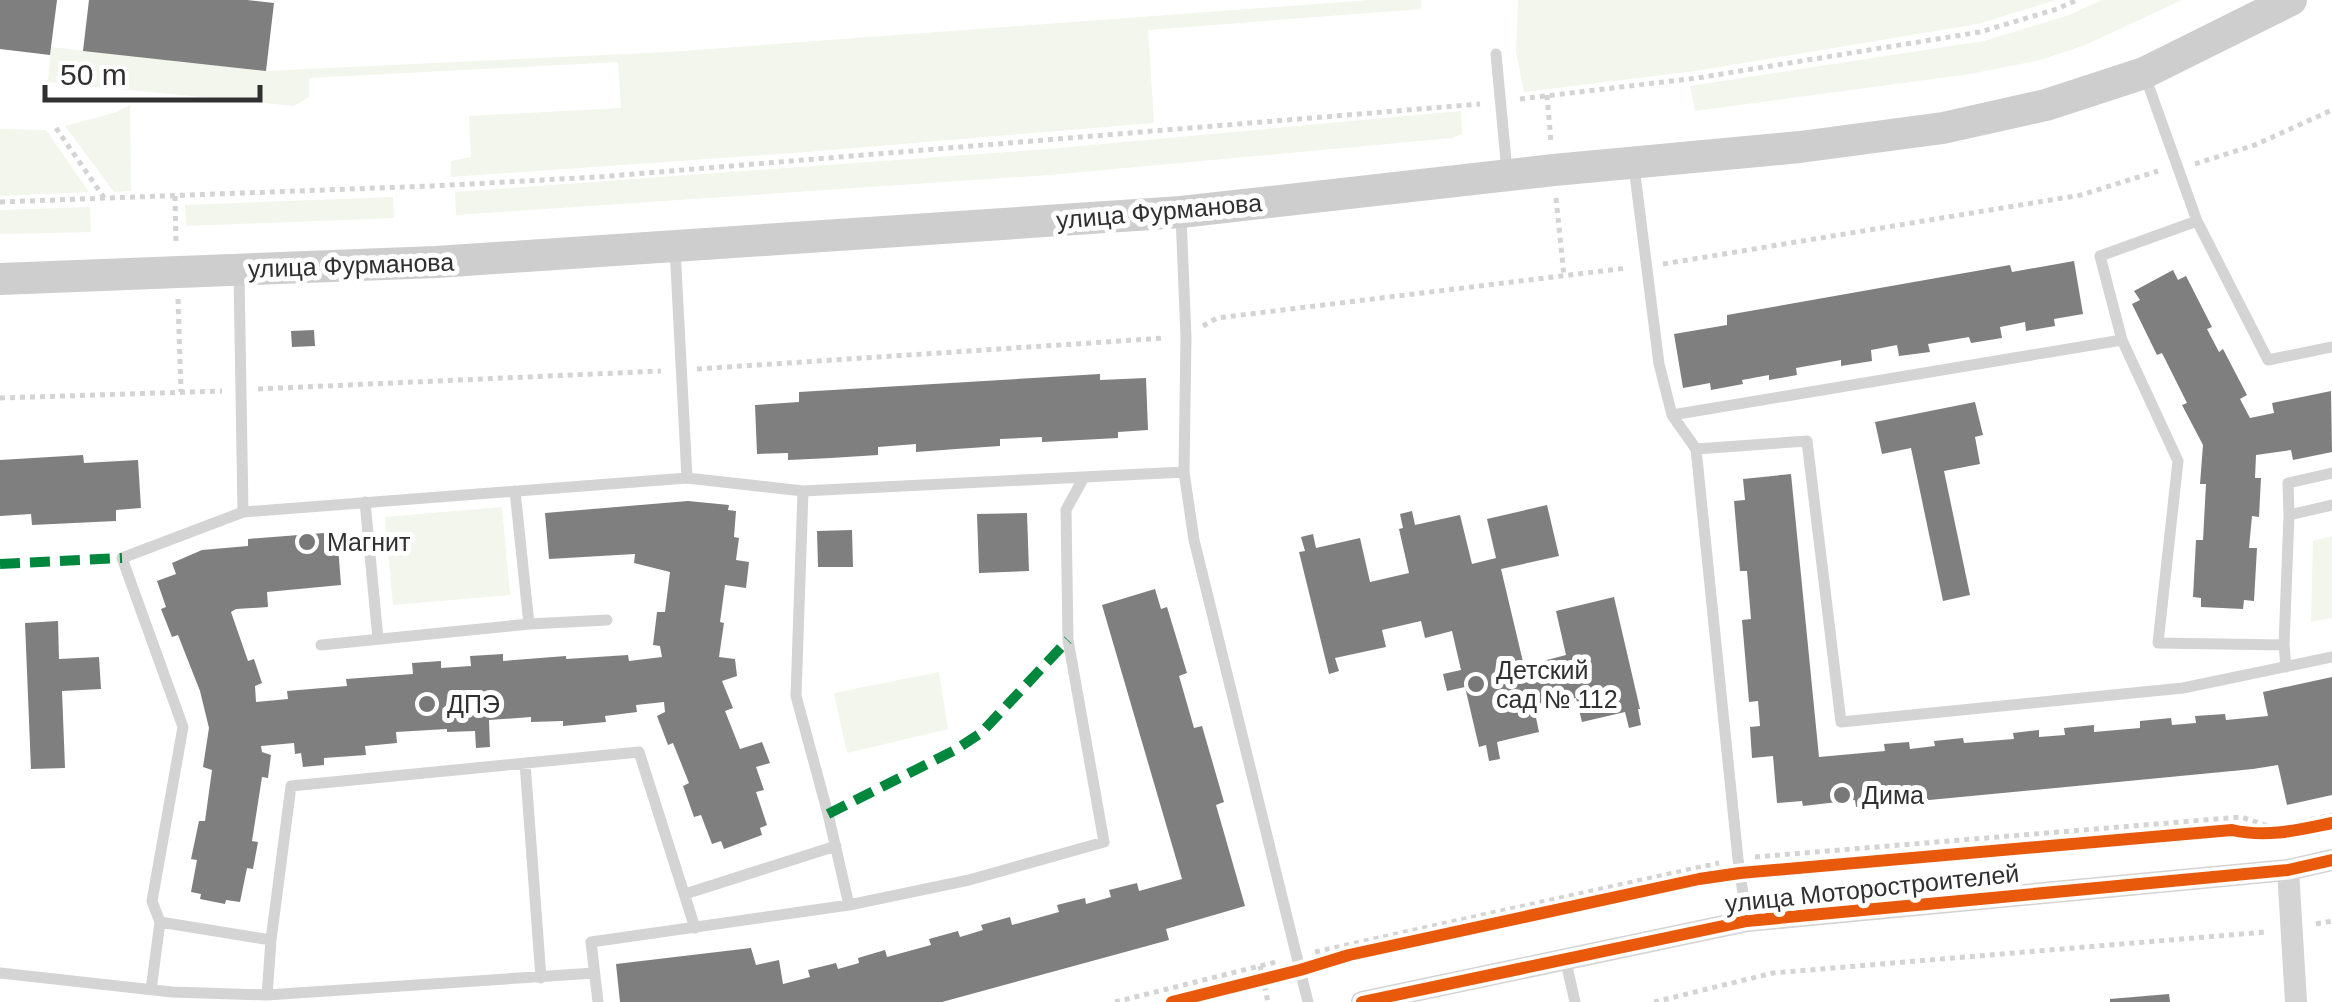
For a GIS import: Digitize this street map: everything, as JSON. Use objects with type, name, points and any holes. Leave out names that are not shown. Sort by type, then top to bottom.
[{"type":"main road","name":"улица Фурманова","points":[[2,279],[436,262],[1181,212],[1800,147],[1943,128],[2046,105],[2144,73],[2291,0]]},
{"type":"street","name":"улица Моторостроителей","points":[[1362,1002],[1449,993],[1566,958],[1747,921],[2288,870],[2332,860]]},
{"type":"street","points":[[2288,870],[2296,1002]]},
{"type":"lane","points":[[1496,54],[1507,176]]},
{"type":"lane","points":[[2144,73],[2197,221],[2268,360],[2332,347]]},
{"type":"lane","points":[[1633,163],[1659,364],[1672,414],[1696,449],[1747,921]]},
{"type":"lane","points":[[1181,212],[1186,337],[1184,472],[1194,540],[1308,1002]]},
{"type":"lane","points":[[2197,221],[2100,256],[2122,340],[2178,461],[2158,644],[2284,645]]},
{"type":"lane","points":[[675,247],[688,478]]},
{"type":"lane","points":[[239,270],[243,512]]},
{"type":"lane","points":[[1672,414],[2122,340]]},
{"type":"lane","points":[[1696,449],[1807,440],[1841,722],[2183,688],[2332,658]]},
{"type":"lane","points":[[151,990],[160,922],[152,901],[183,727],[122,558],[243,512],[366,502],[688,478],[803,491],[1184,472]]},
{"type":"lane","points":[[2286,668],[2288,483],[2332,474]]},
{"type":"lane","points":[[598,1002],[591,942],[849,906],[969,880],[1104,842],[1068,640],[1066,510],[1084,477]]},
{"type":"lane","points":[[514,491],[529,624]]},
{"type":"lane","points":[[803,491],[796,696],[849,906]]},
{"type":"lane","points":[[366,502],[378,639]]},
{"type":"lane","points":[[2289,515],[2332,505]]},
{"type":"lane","points":[[321,646],[529,624],[607,620]]},
{"type":"lane","points":[[267,995],[291,786],[639,752],[695,928]]},
{"type":"lane","points":[[525,763],[541,978]]},
{"type":"lane","points":[[684,894],[836,846]]},
{"type":"lane","points":[[160,922],[271,940]]},
{"type":"lane","points":[[1566,958],[1575,1002]]},
{"type":"lane","points":[[0,973],[151,990],[267,995],[594,973]]},
{"type":"path","points":[[0,202],[598,177],[1501,102],[1697,78],[1980,32],[2077,0]]},
{"type":"path","points":[[0,398],[680,370],[1186,337],[1217,318],[1692,260],[2081,196],[2255,145],[2332,110]]},
{"type":"path","points":[[56,128],[105,199]]},
{"type":"path","points":[[2250,834],[2279,834],[2332,823]]},
{"type":"path","points":[[1898,860],[2232,830]]},
{"type":"path","points":[[1172,1002],[1261,972],[1300,970],[1349,954],[1740,873]]},
{"type":"path","points":[[1654,1002],[1773,973],[2292,930]]},
{"type":"path","points":[[1261,972],[1268,1002]]},
{"type":"shaded area","points":[[1370,0],[1421,0],[1421,9],[1148,30],[1154,123],[451,177],[451,161],[471,157],[469,116],[621,108],[618,62],[309,78],[309,97],[294,106],[48,82],[51,47],[266,71],[669,52]]},
{"type":"shaded area","points":[[1518,0],[2056,0],[1978,24],[1696,71],[1524,92],[1516,52]]},
{"type":"shaded area","points":[[2102,0],[2182,0],[2085,45],[2040,60],[1970,74],[1695,111],[1690,86],[1984,41],[2069,15]]},
{"type":"shaded area","points":[[130,105],[131,191],[114,192],[65,126]]},
{"type":"shaded area","points":[[1461,111],[1462,134],[1452,138],[1049,175],[456,215],[455,192],[1048,149]]},
{"type":"shaded area","points":[[0,129],[46,130],[89,192],[0,196]]},
{"type":"shaded area","points":[[393,197],[394,218],[186,226],[185,205]]},
{"type":"shaded area","points":[[90,207],[91,232],[0,234],[0,210]]},
{"type":"shaded area","points":[[502,507],[510,595],[393,605],[385,517]]},
{"type":"shaded area","points":[[2332,536],[2332,618],[2311,622],[2313,541]]},
{"type":"shaded area","points":[[939,672],[948,729],[847,753],[834,693]]},
{"type":"building","points":[[0,0],[57,0],[50,55],[0,49]]},
{"type":"building","points":[[89,0],[274,3],[266,71],[83,51]]},
{"type":"building","points":[[2074,261],[2083,314],[2054,319],[2055,326],[2026,331],[2025,322],[2000,327],[2002,338],[1971,343],[1969,337],[1928,344],[1930,352],[1899,356],[1897,345],[1871,350],[1872,361],[1841,366],[1841,360],[1796,368],[1797,375],[1769,380],[1769,375],[1711,390],[1710,383],[1683,388],[1674,334],[1727,325],[1727,315],[2010,265],[2012,272]]},
{"type":"building","points":[[2173,270],[2178,280],[2186,276],[2212,327],[2207,329],[2219,352],[2223,349],[2247,395],[2240,399],[2250,418],[2274,413],[2272,403],[2331,391],[2332,452],[2293,460],[2291,450],[2256,455],[2255,478],[2261,478],[2259,517],[2252,516],[2249,548],[2257,548],[2254,601],[2244,600],[2243,609],[2201,607],[2201,598],[2193,597],[2196,540],[2203,540],[2203,445],[2162,353],[2157,355],[2132,304],[2140,300],[2134,291]]},
{"type":"building","points":[[314,330],[315,346],[292,347],[291,331]]},
{"type":"building","points":[[1100,374],[1100,380],[1146,378],[1148,430],[1118,432],[1118,438],[1042,442],[1042,437],[1000,439],[1000,446],[916,452],[916,444],[878,447],[878,455],[831,458],[788,460],[788,453],[757,454],[755,405],[799,402],[799,392]]},
{"type":"building","points":[[1975,402],[1983,435],[1975,437],[1980,464],[1944,471],[1970,595],[1943,601],[1911,448],[1882,454],[1875,422]]},
{"type":"building","points":[[83,455],[84,463],[138,460],[141,508],[116,510],[116,521],[32,525],[31,514],[0,516],[0,460]]},
{"type":"building","points":[[1791,474],[1819,757],[1885,751],[1884,744],[1909,742],[1910,749],[1963,738],[1964,743],[2014,739],[2013,733],[2039,730],[2039,737],[2065,735],[2064,728],[2094,725],[2094,732],[2140,728],[2140,721],[2171,718],[2172,725],[2196,723],[2195,716],[2225,714],[2226,720],[2268,716],[2263,692],[2332,677],[2332,795],[2287,805],[2278,765],[1856,807],[1855,800],[1803,806],[1802,801],[1777,803],[1773,756],[1752,758],[1750,727],[1760,726],[1758,701],[1749,702],[1742,620],[1751,619],[1747,571],[1740,571],[1734,501],[1745,500],[1743,479]]},
{"type":"building","name":"ДПЭ","points":[[688,501],[729,505],[728,510],[736,511],[736,560],[749,562],[746,588],[725,585],[719,657],[735,659],[737,676],[722,681],[733,708],[725,711],[740,749],[762,742],[770,763],[756,767],[764,790],[756,792],[767,825],[760,828],[762,835],[724,849],[721,841],[712,844],[701,815],[694,817],[683,786],[689,783],[657,716],[665,712],[664,702],[636,705],[637,712],[605,716],[606,722],[563,726],[563,721],[531,722],[531,717],[489,720],[490,747],[476,748],[475,731],[396,732],[397,743],[365,746],[366,755],[324,758],[324,765],[303,767],[301,753],[295,754],[294,743],[261,746],[262,752],[271,755],[268,778],[262,777],[252,841],[258,842],[253,869],[247,868],[240,902],[226,900],[225,904],[200,899],[201,894],[191,892],[197,860],[191,859],[199,821],[205,821],[212,770],[203,767],[209,728],[200,691],[178,635],[172,637],[161,609],[166,607],[157,581],[176,574],[172,563],[202,550],[248,546],[248,539],[337,532],[341,585],[267,592],[268,607],[231,612],[248,661],[254,659],[262,683],[255,686],[256,702],[288,699],[287,691],[347,686],[346,679],[413,674],[412,663],[441,661],[441,668],[471,666],[470,656],[503,654],[503,661],[628,655],[629,661],[662,657],[660,646],[653,645],[657,612],[665,612],[670,572],[634,563],[635,554],[549,559],[545,513]]},
{"type":"building","points":[[1547,505],[1559,556],[1501,569],[1524,666],[1566,655],[1556,611],[1614,597],[1641,725],[1629,728],[1625,712],[1582,722],[1576,698],[1534,708],[1539,732],[1497,742],[1500,759],[1489,761],[1486,745],[1479,747],[1465,687],[1447,691],[1443,674],[1461,670],[1452,631],[1425,638],[1421,621],[1382,630],[1386,647],[1335,658],[1339,671],[1329,674],[1299,552],[1305,551],[1301,537],[1313,534],[1316,548],[1360,538],[1370,582],[1409,573],[1399,529],[1403,528],[1400,514],[1412,511],[1415,525],[1460,515],[1472,564],[1496,558],[1487,519]]},
{"type":"building","points":[[1027,513],[1029,571],[979,573],[977,514]]},
{"type":"building","points":[[852,530],[853,567],[818,567],[817,531]]},
{"type":"building","points":[[1155,589],[1161,609],[1167,607],[1187,673],[1179,676],[1194,728],[1202,726],[1224,802],[1216,805],[1245,906],[1166,929],[1169,940],[942,1002],[620,1002],[616,964],[751,948],[756,965],[779,960],[783,984],[810,977],[808,970],[836,963],[838,969],[885,950],[887,957],[931,945],[929,939],[958,931],[960,937],[983,930],[981,925],[1010,917],[1012,925],[1059,912],[1057,905],[1085,898],[1086,904],[1111,897],[1109,890],[1137,883],[1139,891],[1182,879],[1102,605]]},
{"type":"building","points":[[58,621],[59,659],[99,657],[101,689],[62,691],[65,768],[31,769],[25,623]]},
{"type":"building","points":[[2169,994],[2170,1002],[2110,1002],[2110,999]]},
{"type":"marked path","points":[[0,564],[122,558]]},
{"type":"marked path","points":[[828,814],[981,733],[1068,640]]},
{"type":"cycle path","points":[[1172,1002],[1349,955],[1699,879],[2232,830],[2282,832],[2332,823]]},
{"type":"cycle path","points":[[1362,1002],[1747,921],[2288,870],[2332,860]]},
{"type":"place","name":"Магнит","points":[[307,542]]},
{"type":"place","name":"Детский сад № 112","points":[[1476,684]]},
{"type":"place","name":"ДПЭ","points":[[427,704]]},
{"type":"place","name":"Дима","points":[[1842,795]]}]
